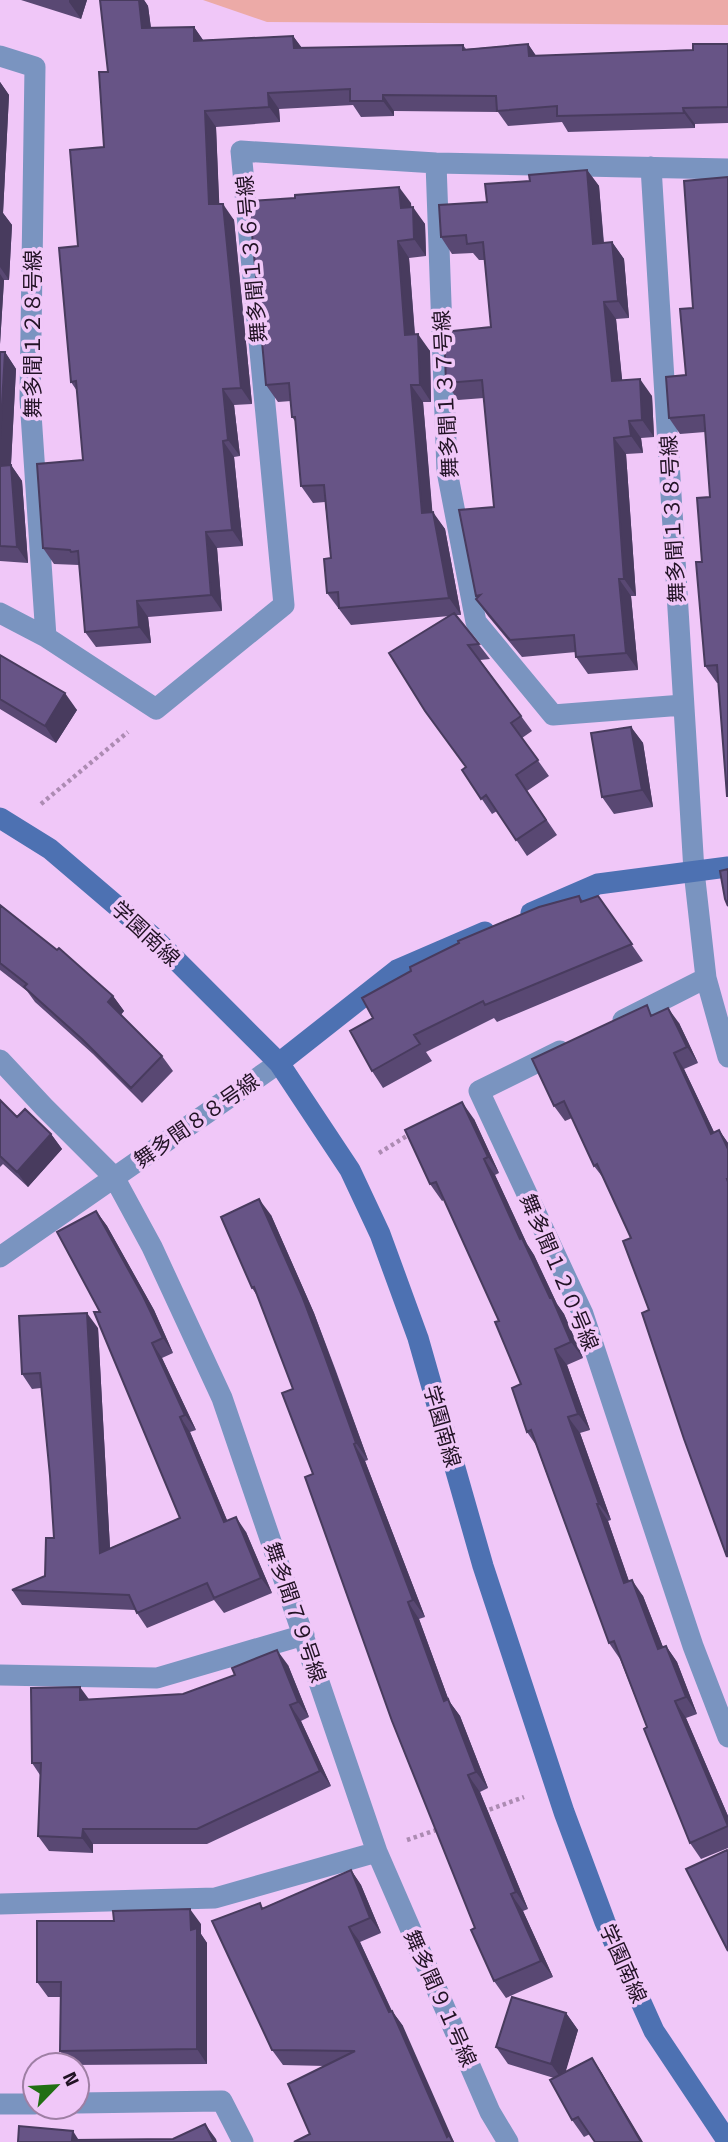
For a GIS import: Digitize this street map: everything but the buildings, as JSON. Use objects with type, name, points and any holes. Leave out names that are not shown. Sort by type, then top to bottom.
[{"type":"street","name":"舞多聞１２８号線","points":[[0,56],[35,67],[30,399],[46,637]]},
{"type":"street","name":"舞多聞１３６号線","points":[[156,709],[284,605],[241,152],[436,163],[728,169]]},
{"type":"street","name":"舞多聞１３７号線","points":[[436,163],[447,471],[476,622],[553,715],[683,705]]},
{"type":"street","name":"舞多聞１３８号線","points":[[651,167],[694,871],[706,978],[728,1057]]},
{"type":"street","points":[[0,613],[46,637],[156,709]]},
{"type":"street","name":"学園南線","points":[[7,822],[50,849],[152,936],[279,1063],[350,1170],[380,1234],[418,1338],[484,1566],[555,1786],[606,1923],[654,2031],[728,2142]]},
{"type":"street","points":[[279,1063],[397,970],[598,884],[728,867]]},
{"type":"street","points":[[599,1032],[706,978]]},
{"type":"street","name":"舞多聞１２０号線","points":[[575,1044],[479,1091],[583,1314],[693,1646],[728,1737]]},
{"type":"street","name":"舞多聞７９号線","points":[[0,1060],[114,1177],[152,1247],[222,1398],[377,1852]]},
{"type":"street","name":"舞多聞８８号線","points":[[0,1257],[279,1063]]},
{"type":"street","points":[[0,1675],[157,1678],[304,1635]]},
{"type":"street","points":[[0,1904],[215,1898],[377,1852]]},
{"type":"street","name":"舞多聞９１号線","points":[[377,1852],[490,2112],[508,2142]]},
{"type":"street","points":[[91,2103],[222,2101],[243,2142]]},
{"type":"street","points":[[0,2104],[21,2104]]},
{"type":"path","points":[[7,822],[156,709]]},
{"type":"path","points":[[350,1170],[421,1127]]},
{"type":"path","points":[[479,1814],[555,1786]]},
{"type":"path","points":[[377,1852],[441,1828]]},
{"type":"shaded area","points":[[203,0],[728,0],[728,25],[267,22]]}]
